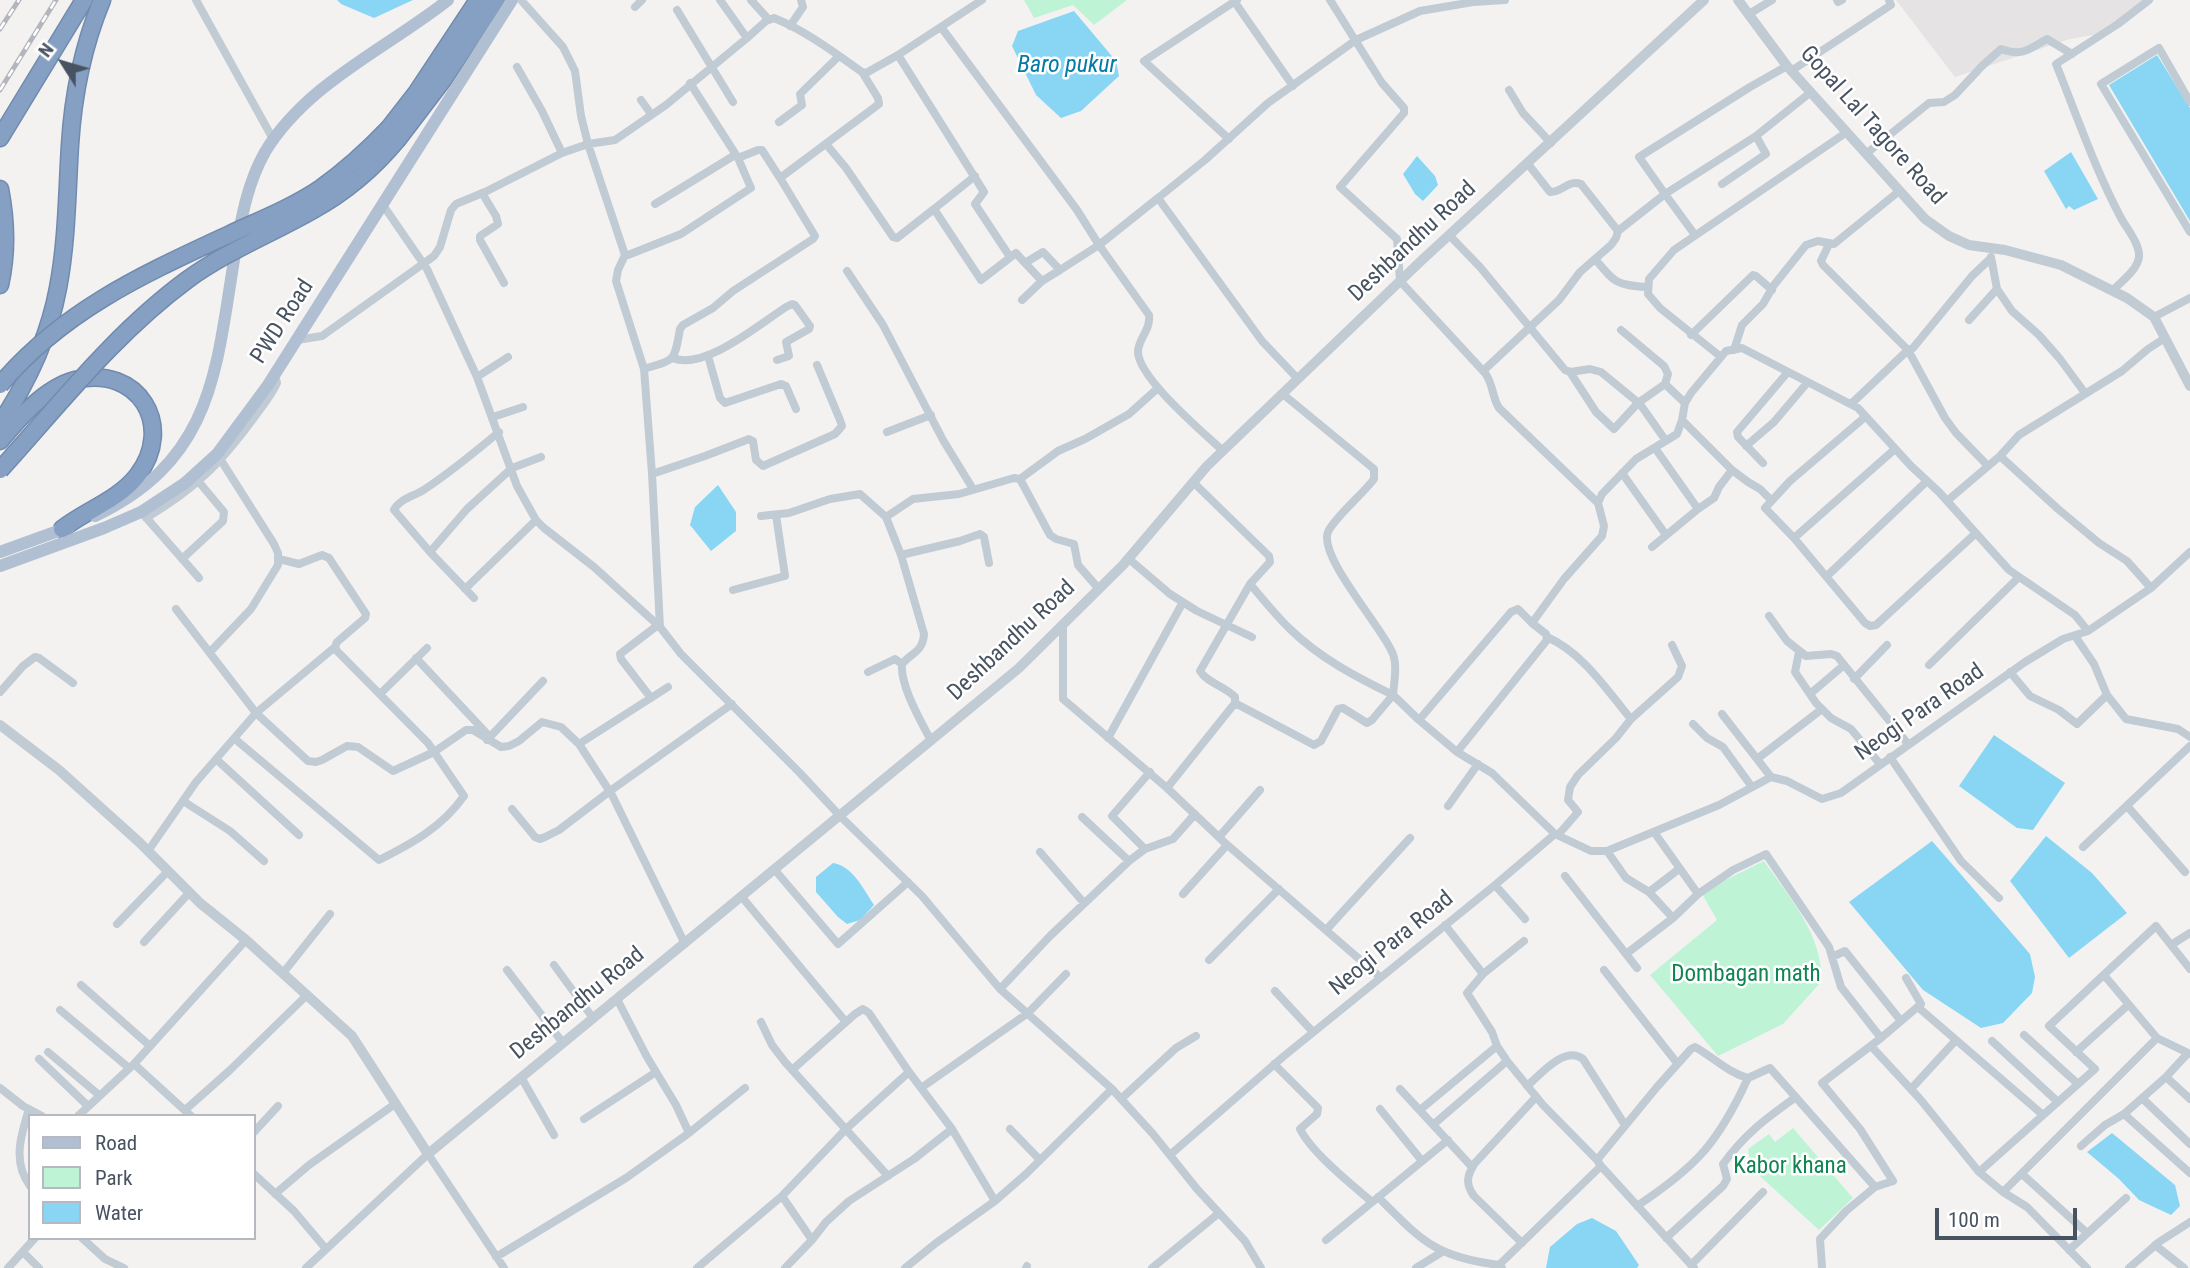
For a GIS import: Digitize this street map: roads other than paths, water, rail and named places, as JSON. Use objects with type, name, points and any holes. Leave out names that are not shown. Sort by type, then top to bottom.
[{"type":"highway","points":[[0,138],[84,0]]},
{"type":"highway","points":[[0,424],[26,379],[53,313],[63,260],[70,144],[78,82],[84,52],[102,0]]},
{"type":"highway","points":[[0,470],[92,368],[165,297],[223,257],[337,196],[380,161],[417,92],[478,0]]},
{"type":"highway","points":[[0,384],[24,357],[75,315],[129,282],[318,190],[393,134],[443,80],[496,0]]},
{"type":"highway","points":[[0,189],[5,232],[0,285]]},
{"type":"highway","points":[[0,441],[42,398],[73,381],[96,378],[117,382],[131,388],[145,403],[153,427],[152,446],[144,465],[118,494],[62,529]]},
{"type":"main road","name":"PWD Road","points":[[0,552],[97,515],[134,495],[164,467],[190,433],[208,395],[216,366],[243,208],[256,171],[273,139],[288,119],[330,82],[448,0]]},
{"type":"main road","name":"PWD Road","points":[[0,566],[143,515],[219,457],[297,340],[512,0]]},
{"type":"street","points":[[196,0],[273,139]]},
{"type":"street","points":[[521,0],[563,47],[575,71],[587,144],[625,255],[616,281],[644,369],[659,626]]},
{"type":"street","points":[[635,7],[642,0]]},
{"type":"street","points":[[720,0],[747,38]]},
{"type":"street","points":[[751,0],[768,19]]},
{"type":"street","points":[[790,26],[803,7],[802,0]]},
{"type":"street","points":[[964,0],[970,8]]},
{"type":"street","points":[[862,72],[870,72],[982,0]]},
{"type":"street","points":[[1330,0],[1382,83],[1404,108],[1404,113],[1340,187],[1397,239],[1400,281],[1489,377],[1494,401],[1499,408],[1598,503],[1604,527],[1602,536],[1564,579],[1532,622]]},
{"type":"street","points":[[1022,300],[1042,281],[1099,244],[1157,198],[1268,103],[1356,40],[1420,11],[1505,0]]},
{"type":"street","name":"Deshbandhu Road","points":[[306,1268],[428,1154],[1019,668],[1129,559],[1193,482],[1223,451],[1400,281],[1704,0]]},
{"type":"street","name":"Gopal Lal Tagore Road","points":[[1738,0],[1789,69],[1925,219],[1949,236],[1989,253],[2005,250],[2061,265],[2113,290],[2154,317],[2190,386]]},
{"type":"street","points":[[1749,14],[1772,0]]},
{"type":"street","points":[[1695,235],[1639,157],[1750,87],[1789,69],[1892,5],[1889,0]]},
{"type":"street","points":[[2113,290],[2137,264],[2138,249],[2087,144],[2056,64],[2119,24],[2149,0]]},
{"type":"street","points":[[1229,139],[1144,61],[1236,1],[1293,86]]},
{"type":"street","points":[[677,10],[713,65],[733,102]]},
{"type":"street","points":[[297,340],[322,336],[434,256],[440,247],[451,210],[456,204],[562,153],[587,144],[615,140],[677,96],[768,19],[774,18],[820,42],[862,72],[879,104],[780,178]]},
{"type":"street","points":[[941,27],[1077,210],[1149,315],[1148,328],[1138,350],[1139,358],[1158,388],[1223,451]]},
{"type":"street","points":[[1867,153],[1929,103],[1944,102],[1955,94],[2001,49],[2013,54],[2023,52],[2048,39],[2072,54]]},
{"type":"street","points":[[2189,97],[2159,48],[2101,84],[2190,232]]},
{"type":"street","points":[[898,55],[984,192],[975,204],[1010,257]]},
{"type":"street","points":[[779,122],[802,105],[800,93],[839,56]]},
{"type":"street","points":[[517,68],[562,153]]},
{"type":"street","points":[[625,255],[681,234],[748,191],[750,184],[736,157],[690,83]]},
{"type":"street","points":[[1509,90],[1523,113],[1551,143]]},
{"type":"street","points":[[1483,371],[1559,300],[1580,272],[1611,245],[1618,230],[1665,194],[1756,136],[1811,92]]},
{"type":"street","points":[[641,100],[651,114]]},
{"type":"street","points":[[1721,357],[1660,308],[1648,294],[1648,279],[1674,250],[1847,132]]},
{"type":"street","points":[[1722,184],[1766,154],[1756,136]]},
{"type":"street","points":[[826,144],[846,168],[893,237],[897,238],[975,176]]},
{"type":"street","points":[[644,369],[673,358],[683,325],[815,236],[762,150],[736,157],[655,204]]},
{"type":"street","points":[[1528,164],[1550,192],[1570,183],[1581,184],[1618,230]]},
{"type":"street","points":[[1734,350],[1742,325],[1763,304],[1806,245],[1818,241],[1834,244],[1898,192]]},
{"type":"street","points":[[482,193],[496,216],[498,225],[480,236],[480,240],[504,283]]},
{"type":"street","points":[[1157,198],[1262,341],[1298,379]]},
{"type":"street","points":[[383,205],[423,262],[477,377],[517,485],[536,520],[659,626],[681,654],[908,882],[1000,989],[1112,1089],[1245,1241],[1261,1268]]},
{"type":"street","points":[[934,209],[978,279],[985,278],[1010,257],[1018,254],[1042,281]]},
{"type":"street","points":[[1450,236],[1565,370],[1596,370],[1639,403],[1666,441]]},
{"type":"street","points":[[1829,244],[1821,261],[1823,265],[1908,350],[1945,418],[1988,466]]},
{"type":"street","points":[[1025,263],[1043,252],[1060,270]]},
{"type":"street","points":[[1989,253],[1997,289],[2012,311],[2039,335],[2085,393]]},
{"type":"street","points":[[1851,404],[1922,338],[1989,253]]},
{"type":"street","points":[[1595,259],[1615,282],[1647,287]]},
{"type":"street","points":[[847,271],[883,325],[947,447],[973,489]]},
{"type":"street","points":[[1691,335],[1753,275],[1772,290]]},
{"type":"street","points":[[1969,320],[1997,289]]},
{"type":"street","points":[[2154,317],[2190,298]]},
{"type":"street","points":[[673,358],[685,361],[708,356],[795,304],[810,326],[809,329],[786,342],[789,356],[776,360]]},
{"type":"street","points":[[1570,372],[1596,412],[1614,429],[1639,403],[1665,384],[1668,374],[1664,366],[1621,330]]},
{"type":"street","points":[[1947,501],[2000,456],[2019,435],[2122,371],[2165,338]]},
{"type":"street","points":[[1598,503],[1602,494],[1636,459],[1677,434],[1685,403],[1726,351],[1742,348],[1858,408],[2009,570],[2075,615],[2088,631]]},
{"type":"street","points":[[708,356],[720,398],[725,403],[784,384],[796,409]]},
{"type":"street","points":[[477,377],[508,357]]},
{"type":"street","points":[[652,474],[749,439],[752,441],[756,460],[763,466],[835,434],[842,426],[817,365]]},
{"type":"street","points":[[1763,463],[1746,446],[1737,432],[1787,373]]},
{"type":"street","points":[[1746,446],[1774,422],[1807,383]]},
{"type":"street","points":[[1665,384],[1685,403]]},
{"type":"street","points":[[886,517],[913,499],[959,494],[1014,478],[1020,479],[1058,450],[1085,439],[1129,414],[1158,388]]},
{"type":"street","points":[[1235,703],[1314,745],[1321,741],[1338,709],[1343,708],[1367,723],[1393,695],[1393,653],[1328,551],[1326,541],[1332,526],[1374,479],[1374,469],[1284,395]]},
{"type":"street","points":[[493,417],[523,407]]},
{"type":"street","points":[[887,432],[931,415]]},
{"type":"street","points":[[1865,416],[1765,506],[1766,512],[1794,538],[1865,623],[1873,626],[1976,533]]},
{"type":"street","points":[[1682,420],[1732,470],[1760,488],[1771,500]]},
{"type":"street","points":[[474,598],[396,514],[395,507],[449,473],[499,432]]},
{"type":"street","points":[[1656,448],[1698,509]]},
{"type":"street","points":[[1794,538],[1895,449]]},
{"type":"street","points":[[2000,456],[2099,543],[2127,561],[2151,588]]},
{"type":"street","points":[[199,578],[143,515],[172,503],[199,482],[219,457],[274,544],[279,559],[251,609],[210,652]]},
{"type":"street","points":[[430,552],[467,509],[512,468],[541,457]]},
{"type":"street","points":[[1652,547],[1714,498],[1732,470]]},
{"type":"street","points":[[1622,473],[1667,535]]},
{"type":"street","points":[[1020,479],[1050,535],[1074,544],[1078,565],[1099,589]]},
{"type":"street","points":[[1827,576],[1927,481]]},
{"type":"street","points":[[182,559],[225,517],[224,512],[199,482]]},
{"type":"street","points":[[1167,788],[1235,703],[1235,697],[1230,691],[1203,677],[1200,671],[1250,584],[1270,562],[1269,556],[1193,482]]},
{"type":"street","points":[[761,516],[789,513],[830,499],[860,494],[886,517],[901,555],[924,635],[916,654],[902,664]]},
{"type":"street","points":[[733,590],[785,576],[776,515]]},
{"type":"street","points":[[465,589],[536,520]]},
{"type":"street","points":[[901,555],[981,534],[985,537],[989,563]]},
{"type":"street","name":"Neogi Para Road","points":[[1771,777],[1787,781],[1822,799],[1841,793],[2010,673],[2063,639],[2088,631],[2151,588],[2190,552]]},
{"type":"street","points":[[148,851],[183,801],[256,713],[335,647],[337,642],[365,618],[365,611],[329,558],[322,555],[299,564],[279,559]]},
{"type":"street","points":[[1129,559],[1170,594],[1225,626],[1252,638]]},
{"type":"street","points":[[1929,665],[2019,577]]},
{"type":"street","points":[[1250,584],[1291,630],[1334,664],[1352,676],[1393,695],[1457,752],[1506,785],[1557,834],[1591,851],[1607,851],[1654,832],[1719,805],[1771,777],[1722,714]]},
{"type":"street","points":[[1108,738],[1183,602]]},
{"type":"street","points":[[176,609],[256,713],[309,761],[316,762],[352,745],[393,771],[434,752],[466,730],[473,730],[501,747],[519,741],[542,722],[561,727],[579,744],[610,791],[685,944]]},
{"type":"street","points":[[1419,720],[1511,612],[1518,609],[1547,637],[1563,644],[1583,662],[1632,719],[1678,677],[1682,666],[1672,645]]},
{"type":"street","points":[[1769,616],[1799,652],[1806,656],[1837,656],[1908,744]]},
{"type":"street","points":[[1063,624],[1063,699],[1150,772],[1227,845],[1380,976]]},
{"type":"street","points":[[651,698],[620,654],[659,626]]},
{"type":"street","points":[[2075,636],[2094,664],[2107,695],[2126,719],[2178,730],[2190,737]]},
{"type":"street","points":[[1457,752],[1547,637]]},
{"type":"street","points":[[1854,679],[1887,645]]},
{"type":"street","points":[[235,739],[379,860],[435,829],[464,796],[428,743],[388,705],[335,647]]},
{"type":"street","points":[[380,694],[427,648]]},
{"type":"street","points":[[1799,652],[1795,672],[1810,694],[1831,718],[1851,729],[1880,764]]},
{"type":"street","points":[[0,692],[23,666],[35,657],[73,683]]},
{"type":"street","points":[[416,658],[488,738]]},
{"type":"street","points":[[869,672],[895,659],[902,664]]},
{"type":"street","points":[[902,664],[902,673],[911,697],[931,741]]},
{"type":"street","points":[[1810,694],[1844,665]]},
{"type":"street","points":[[2010,673],[2030,696],[2059,710],[2077,724],[2107,695]]},
{"type":"street","points":[[488,738],[543,681]]},
{"type":"street","points":[[579,744],[668,687]]},
{"type":"street","points":[[512,809],[535,837],[540,839],[559,830],[732,704]]},
{"type":"street","points":[[1757,759],[1822,709]]},
{"type":"street","name":"Neogi Para Road","points":[[1171,1154],[1380,976],[1557,834],[1578,812],[1568,800],[1568,791],[1576,778],[1632,719]]},
{"type":"street","points":[[1693,724],[1707,738],[1723,747],[1752,787]]},
{"type":"street","points":[[0,725],[59,770],[148,851],[189,893],[246,940],[352,1036],[504,1268]]},
{"type":"street","points":[[2083,847],[2190,746]]},
{"type":"street","points":[[1890,757],[1961,861],[1999,898]]},
{"type":"street","points":[[216,759],[299,835]]},
{"type":"street","points":[[1448,806],[1478,764]]},
{"type":"street","points":[[1145,849],[1112,816],[1150,772]]},
{"type":"street","points":[[1219,837],[1260,790]]},
{"type":"street","points":[[183,801],[230,831],[264,861]]},
{"type":"street","points":[[2127,806],[2185,872]]},
{"type":"street","points":[[1000,989],[1029,957],[1129,861],[1145,849],[1173,839],[1195,814]]},
{"type":"street","points":[[1082,817],[1129,861]]},
{"type":"street","points":[[1654,832],[1698,894]]},
{"type":"street","points":[[1326,929],[1410,838]]},
{"type":"street","points":[[1183,894],[1227,845]]},
{"type":"street","points":[[1607,851],[1626,878],[1649,892],[1672,918]]},
{"type":"street","points":[[1040,852],[1084,903]]},
{"type":"street","points":[[1626,954],[1698,894],[1733,870],[1766,854],[1829,947],[1841,987],[1881,1038]]},
{"type":"street","points":[[774,869],[838,944],[908,882]]},
{"type":"street","points":[[1649,892],[1679,869]]},
{"type":"street","points":[[117,924],[167,871]]},
{"type":"street","points":[[1564,876],[1637,968]]},
{"type":"street","points":[[1495,885],[1525,919]]},
{"type":"street","points":[[1209,960],[1279,889]]},
{"type":"street","points":[[144,942],[189,893]]},
{"type":"street","points":[[741,896],[846,1023]]},
{"type":"street","points":[[283,973],[330,914]]},
{"type":"street","points":[[1445,926],[1483,974]]},
{"type":"street","points":[[1979,1172],[2095,1069],[2049,1027],[2156,926],[2190,969]]},
{"type":"street","points":[[2171,945],[2190,933]]},
{"type":"street","points":[[80,1114],[132,1066],[246,940]]},
{"type":"street","points":[[1524,941],[1483,974],[1467,993],[1492,1032],[1497,1046],[1536,1097],[1692,1267],[1763,1192]]},
{"type":"street","points":[[1832,957],[1845,951],[1901,1021]]},
{"type":"street","points":[[554,965],[593,1018]]},
{"type":"street","points":[[507,970],[563,1043]]},
{"type":"street","points":[[1604,970],[1677,1063]]},
{"type":"street","points":[[921,1087],[1028,1013],[1066,974]]},
{"type":"street","points":[[2081,1146],[2105,1125],[2124,1114],[2189,1053],[2157,1038],[2104,975]]},
{"type":"street","points":[[1822,1268],[1820,1239],[1846,1211],[1875,1187],[1893,1181],[1860,1129],[1822,1083],[1919,1008],[1921,1002],[1906,978]]},
{"type":"street","points":[[81,985],[150,1046]]},
{"type":"street","points":[[1275,991],[1313,1032]]},
{"type":"street","points":[[60,1010],[188,1113],[307,995]]},
{"type":"street","points":[[617,999],[690,1133]]},
{"type":"street","points":[[2076,1052],[2128,1005]]},
{"type":"street","points":[[1919,1008],[2043,1115]]},
{"type":"street","points":[[792,1070],[860,1010],[867,1010],[952,1129],[995,1201]]},
{"type":"street","points":[[761,1021],[772,1045],[792,1070],[887,1176]]},
{"type":"street","points":[[2024,1035],[2078,1084]]},
{"type":"street","points":[[1121,1099],[1176,1048],[1196,1037]]},
{"type":"street","points":[[2003,1192],[2157,1038]]},
{"type":"street","points":[[1911,1089],[1956,1041]]},
{"type":"street","points":[[1992,1041],[2058,1102]]},
{"type":"street","points":[[1420,1110],[1497,1046]]},
{"type":"street","points":[[1871,1046],[1911,1089],[1979,1172],[2027,1207],[2087,1268]]},
{"type":"street","points":[[1275,1064],[1318,1108],[1317,1114],[1300,1129],[1312,1146],[1418,1237],[1442,1252],[1501,1267],[1599,1163],[1625,1125],[1677,1063],[1695,1047],[1720,1065],[1748,1078]]},
{"type":"street","points":[[48,1052],[99,1095]]},
{"type":"street","points":[[1527,1086],[1560,1058],[1577,1054],[1583,1059],[1625,1125]]},
{"type":"street","points":[[39,1059],[88,1106]]},
{"type":"street","points":[[1434,1124],[1507,1061]]},
{"type":"street","points":[[1637,1206],[1681,1175],[1713,1142],[1732,1112],[1748,1078],[1770,1068],[1875,1187]]},
{"type":"street","points":[[584,1119],[656,1072]]},
{"type":"street","points":[[697,1268],[782,1196],[846,1129],[909,1072]]},
{"type":"street","points":[[521,1077],[554,1135]]},
{"type":"street","points":[[2166,1077],[2190,1099]]},
{"type":"street","points":[[496,1257],[626,1178],[690,1133],[745,1088]]},
{"type":"street","points":[[905,1268],[995,1201],[1112,1089]]},
{"type":"street","points":[[1400,1089],[1472,1167]]},
{"type":"street","points":[[2,1093],[38,1114]]},
{"type":"street","points":[[1522,1243],[1469,1189],[1468,1182],[1472,1167],[1536,1097]]},
{"type":"street","points":[[1666,1238],[1723,1186],[1727,1180],[1723,1164],[1741,1140],[1764,1119],[1796,1097]]},
{"type":"street","points":[[2142,1098],[2190,1144]]},
{"type":"street","points":[[275,1194],[309,1165],[395,1104]]},
{"type":"street","points":[[256,1130],[278,1106]]},
{"type":"street","points":[[28,1182],[23,1173],[19,1149],[29,1109]]},
{"type":"street","points":[[1380,1109],[1422,1161]]},
{"type":"street","points":[[2124,1114],[2190,1173]]},
{"type":"street","points":[[785,1268],[849,1200],[914,1159],[952,1129]]},
{"type":"street","points":[[1010,1129],[1040,1160]]},
{"type":"street","points":[[1326,1240],[1448,1140]]},
{"type":"street","points":[[2022,1174],[2087,1233]]},
{"type":"street","points":[[256,1176],[294,1211],[326,1250]]},
{"type":"street","points":[[782,1196],[812,1240]]},
{"type":"street","points":[[2069,1250],[2126,1198]]},
{"type":"street","points":[[1152,1268],[1219,1213]]},
{"type":"street","points":[[2129,1268],[2155,1245],[2190,1222]]},
{"type":"street","points":[[8,1268],[34,1240]]},
{"type":"street","points":[[84,1240],[106,1259],[124,1268]]},
{"type":"street","points":[[2155,1245],[2185,1268]]},
{"type":"street","points":[[23,1252],[39,1268]]},
{"type":"street","points":[[1416,1268],[1442,1252]]},
{"type":"water","points":[[337,0],[413,0],[374,18]]},
{"type":"water","name":"Baro pukur","points":[[1074,11],[1116,61],[1119,76],[1081,111],[1061,118],[1036,95],[1012,46],[1018,31]]},
{"type":"water","points":[[2157,55],[2190,108],[2190,221],[2109,85]]},
{"type":"water","points":[[2071,152],[2098,199],[2074,210],[2069,206],[2066,209],[2044,171]]},
{"type":"water","points":[[1417,156],[1435,176],[1438,185],[1423,201],[1415,194],[1403,174]]},
{"type":"water","points":[[718,485],[736,512],[736,531],[711,551],[690,525],[695,507]]},
{"type":"water","points":[[1994,735],[2065,783],[2033,830],[2017,828],[1959,786]]},
{"type":"water","points":[[2046,836],[2092,873],[2127,913],[2069,958],[2010,881]]},
{"type":"water","points":[[1932,841],[2030,954],[2035,977],[2032,993],[2003,1023],[1981,1028],[1923,990],[1849,902]]},
{"type":"water","points":[[833,863],[852,874],[874,905],[860,920],[847,924],[816,892],[816,877]]},
{"type":"water","points":[[2112,1133],[2175,1185],[2180,1206],[2171,1215],[2139,1200],[2087,1152]]},
{"type":"water","points":[[1592,1218],[1616,1231],[1639,1265],[1637,1268],[1546,1268],[1550,1247],[1577,1224]]},
{"type":"railway","points":[[0,29],[19,0]]},
{"type":"railway","points":[[0,90],[56,0]]},
{"type":"park label","name":"Dombagan math","points":[[1746,975]]},
{"type":"park label","name":"Kabor khana","points":[[1790,1167]]}]
